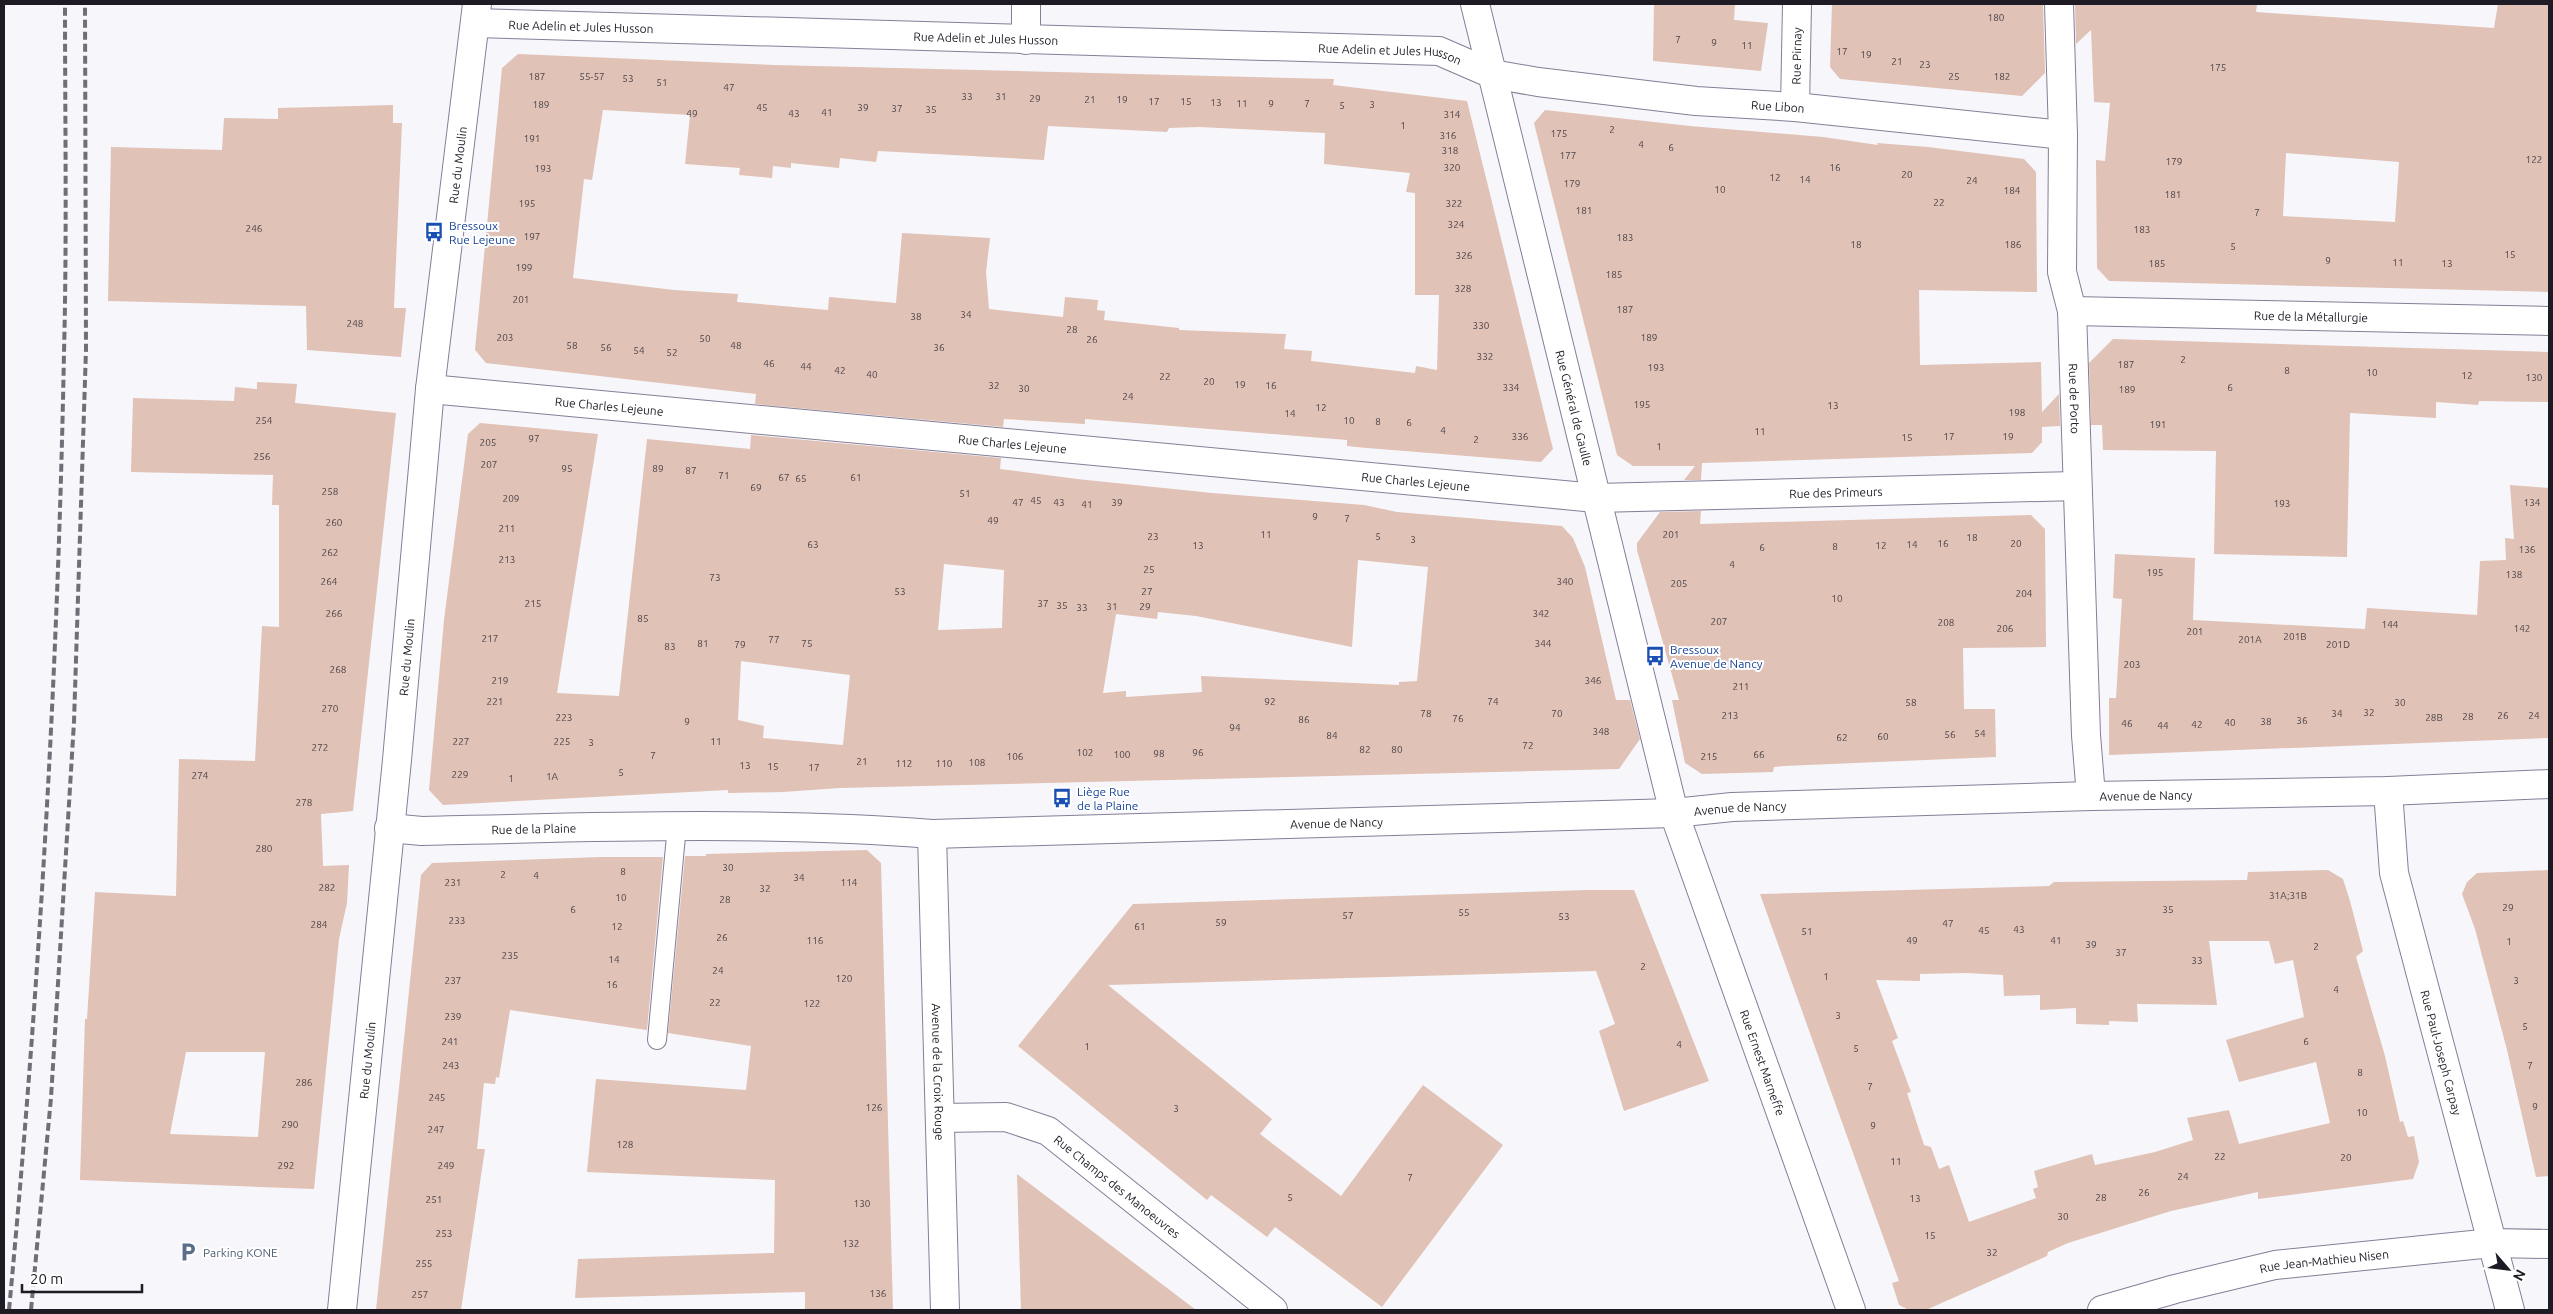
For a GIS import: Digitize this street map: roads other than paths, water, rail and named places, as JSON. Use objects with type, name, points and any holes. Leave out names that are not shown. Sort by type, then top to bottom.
[{"type":"street","points":[[1026,4],[1026,40]]},
{"type":"street","name":"Rue Général de Gaulle","points":[[1475,4],[1674,813]]},
{"type":"street","name":"Rue Pirnay","points":[[1795,107],[1797,4]]},
{"type":"street","name":"Rue de Porto","points":[[2059,4],[2063,135],[2062,272],[2072,311],[2086,735],[2091,796]]},
{"type":"street","name":"Rue Adelin et Jules Husson","points":[[476,13],[1026,40],[1439,51],[1492,74]]},
{"type":"street","name":"Rue du Moulin","points":[[342,1310],[430,389],[476,13]]},
{"type":"street","name":"Rue Libon","points":[[1492,74],[1538,82],[1696,100],[1795,107],[2063,135]]},
{"type":"street","name":"Rue de la Métallurgie","points":[[2072,311],[2549,321]]},
{"type":"street","name":"Rue Charles Lejeune","points":[[430,389],[1596,498]]},
{"type":"street","name":"Rue des Primeurs","points":[[1596,498],[2077,486]]},
{"type":"street","name":"Avenue de Nancy","points":[[932,834],[1674,813],[1732,807],[2091,796],[2388,791],[2549,784]]},
{"type":"street","name":"Rue Paul-Joseph Carpay","points":[[2388,791],[2394,873],[2510,1310]]},
{"type":"street","name":"Rue Ernest Marneffe","points":[[1674,813],[1852,1310]]},
{"type":"street","name":"Rue de la Plaine","points":[[389,828],[422,832],[677,825],[869,829],[932,834]]},
{"type":"street","name":"Avenue de la Croix Rouge","points":[[932,834],[945,1310]]},
{"type":"street","name":"Rue Champs des Manoeuvres","points":[[940,1118],[1006,1117],[1048,1131],[1273,1310]]},
{"type":"street","name":"Rue Jean-Mathieu Nisen","points":[[2102,1310],[2174,1289],[2275,1265],[2492,1243],[2549,1244]]},
{"type":"lane","points":[[657,1040],[677,825]]},
{"type":"railway","points":[[9,1310],[38,952],[52,712],[65,308],[65,4]]},
{"type":"railway","points":[[31,1310],[51,1098],[74,722],[86,349],[85,4]]},
{"type":"place","name":"Bressoux Rue Lejeune","points":[[434,232]]},
{"type":"place","name":"Bressoux Avenue de Nancy","points":[[1655,656]]},
{"type":"place","name":"Liège Rue de la Plaine","points":[[1062,798]]},
{"type":"place","name":"Parking KONE","points":[[188,1252]]}]
